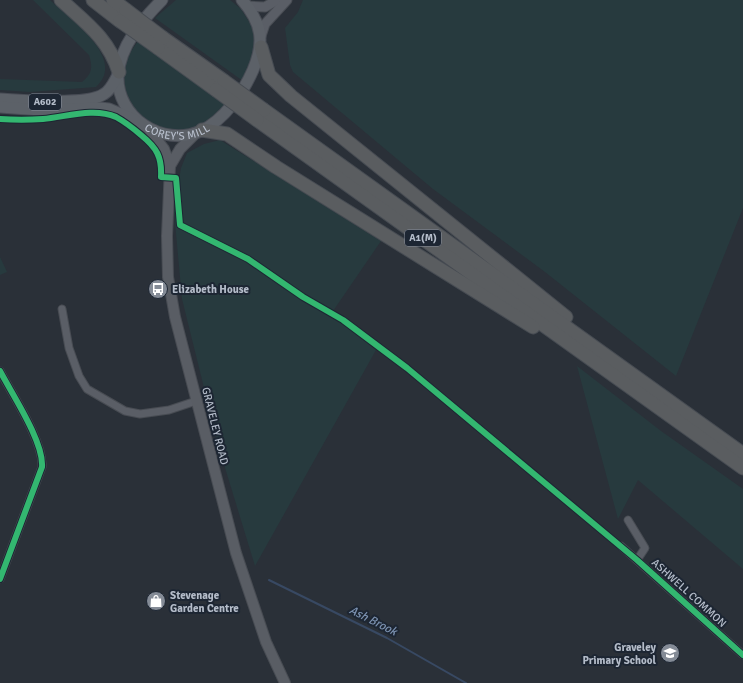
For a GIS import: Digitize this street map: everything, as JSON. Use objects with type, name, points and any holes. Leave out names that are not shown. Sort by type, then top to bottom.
[{"type":"highway","points":[[61,0],[103,39],[110,50],[119,74]]},
{"type":"highway","name":"A1(M)","points":[[93,0],[123,16],[220,85],[588,358],[743,468]]},
{"type":"highway","name":"A1(M)","points":[[113,0],[123,16]]},
{"type":"highway","points":[[260,42],[269,75],[314,115],[525,282],[590,336],[622,366]]},
{"type":"highway","name":"A1(M)","points":[[261,115],[622,366],[743,454]]},
{"type":"highway","name":"A1(M)","points":[[199,132],[227,134],[276,167],[506,311],[588,358]]},
{"type":"main road","name":"COREY'S MILL","points":[[162,0],[139,26],[131,38],[122,57],[119,74],[121,94],[124,103],[144,125],[160,134],[170,136],[199,132],[220,118],[241,92],[251,74],[260,42]]},
{"type":"main road","points":[[243,1],[254,18],[260,42]]},
{"type":"main road","name":"A602","points":[[0,99],[43,102],[97,98],[111,88],[119,74]]},
{"type":"main road","name":"A602","points":[[0,107],[41,110],[109,109],[144,125]]},
{"type":"main road","name":"GRAVELEY ROAD","points":[[144,125],[164,149],[170,166],[167,236],[168,277],[175,317],[196,401],[234,546],[266,642],[285,683]]},
{"type":"main road","name":"GRAVELEY ROAD","points":[[170,166],[180,149],[199,132]]},
{"type":"street","points":[[243,1],[265,7],[277,0]]},
{"type":"street","points":[[260,42],[265,24],[287,0]]},
{"type":"street","points":[[62,309],[69,348],[79,376],[87,390],[125,411],[140,414],[169,410],[196,401]]},
{"type":"street","points":[[0,371],[39,445],[43,459],[42,467],[0,579]]},
{"type":"street","points":[[628,520],[642,540],[645,548],[637,560]]},
{"type":"street","name":"ASHWELL COMMON","points":[[621,546],[743,656]]},
{"type":"green space","points":[[33,0],[50,0],[81,28],[101,52],[105,64],[104,76],[96,87],[30,92],[0,90],[0,79],[82,82],[90,73],[91,64],[89,55]]},
{"type":"green space","points":[[176,0],[230,0],[241,9],[253,28],[256,50],[243,81],[155,18]]},
{"type":"green space","points":[[303,0],[743,0],[743,208],[676,376],[545,272],[433,189],[293,72],[290,65],[285,28],[298,12]]},
{"type":"green space","points":[[139,40],[227,104],[216,115],[203,124],[188,129],[174,130],[160,127],[147,120],[136,110],[128,98],[124,84],[127,60]]},
{"type":"green space","points":[[220,140],[381,241],[331,314],[376,350],[255,566],[219,448],[182,299],[174,211],[181,168],[187,153],[204,144]]},
{"type":"green space","points":[[0,257],[7,272],[0,275]]},
{"type":"green space","points":[[577,366],[661,431],[743,489],[743,569],[638,480],[618,519]]},
{"type":"waterway","name":"Ash Brook","points":[[269,580],[387,638],[466,683]]},
{"type":"cycle path","points":[[0,119],[43,119],[99,113],[116,117],[129,126],[155,149],[161,164],[161,177],[176,178],[180,225],[248,259],[303,297],[343,320],[407,368],[637,560],[743,655]]},
{"type":"cycle path","points":[[0,371],[33,432],[38,445],[42,467],[0,579]]},
{"type":"place","name":"Elizabeth House","points":[[158,289]]},
{"type":"place","name":"Stevenage Garden Centre","points":[[156,601]]},
{"type":"place","name":"Graveley Primary School","points":[[670,653]]}]
